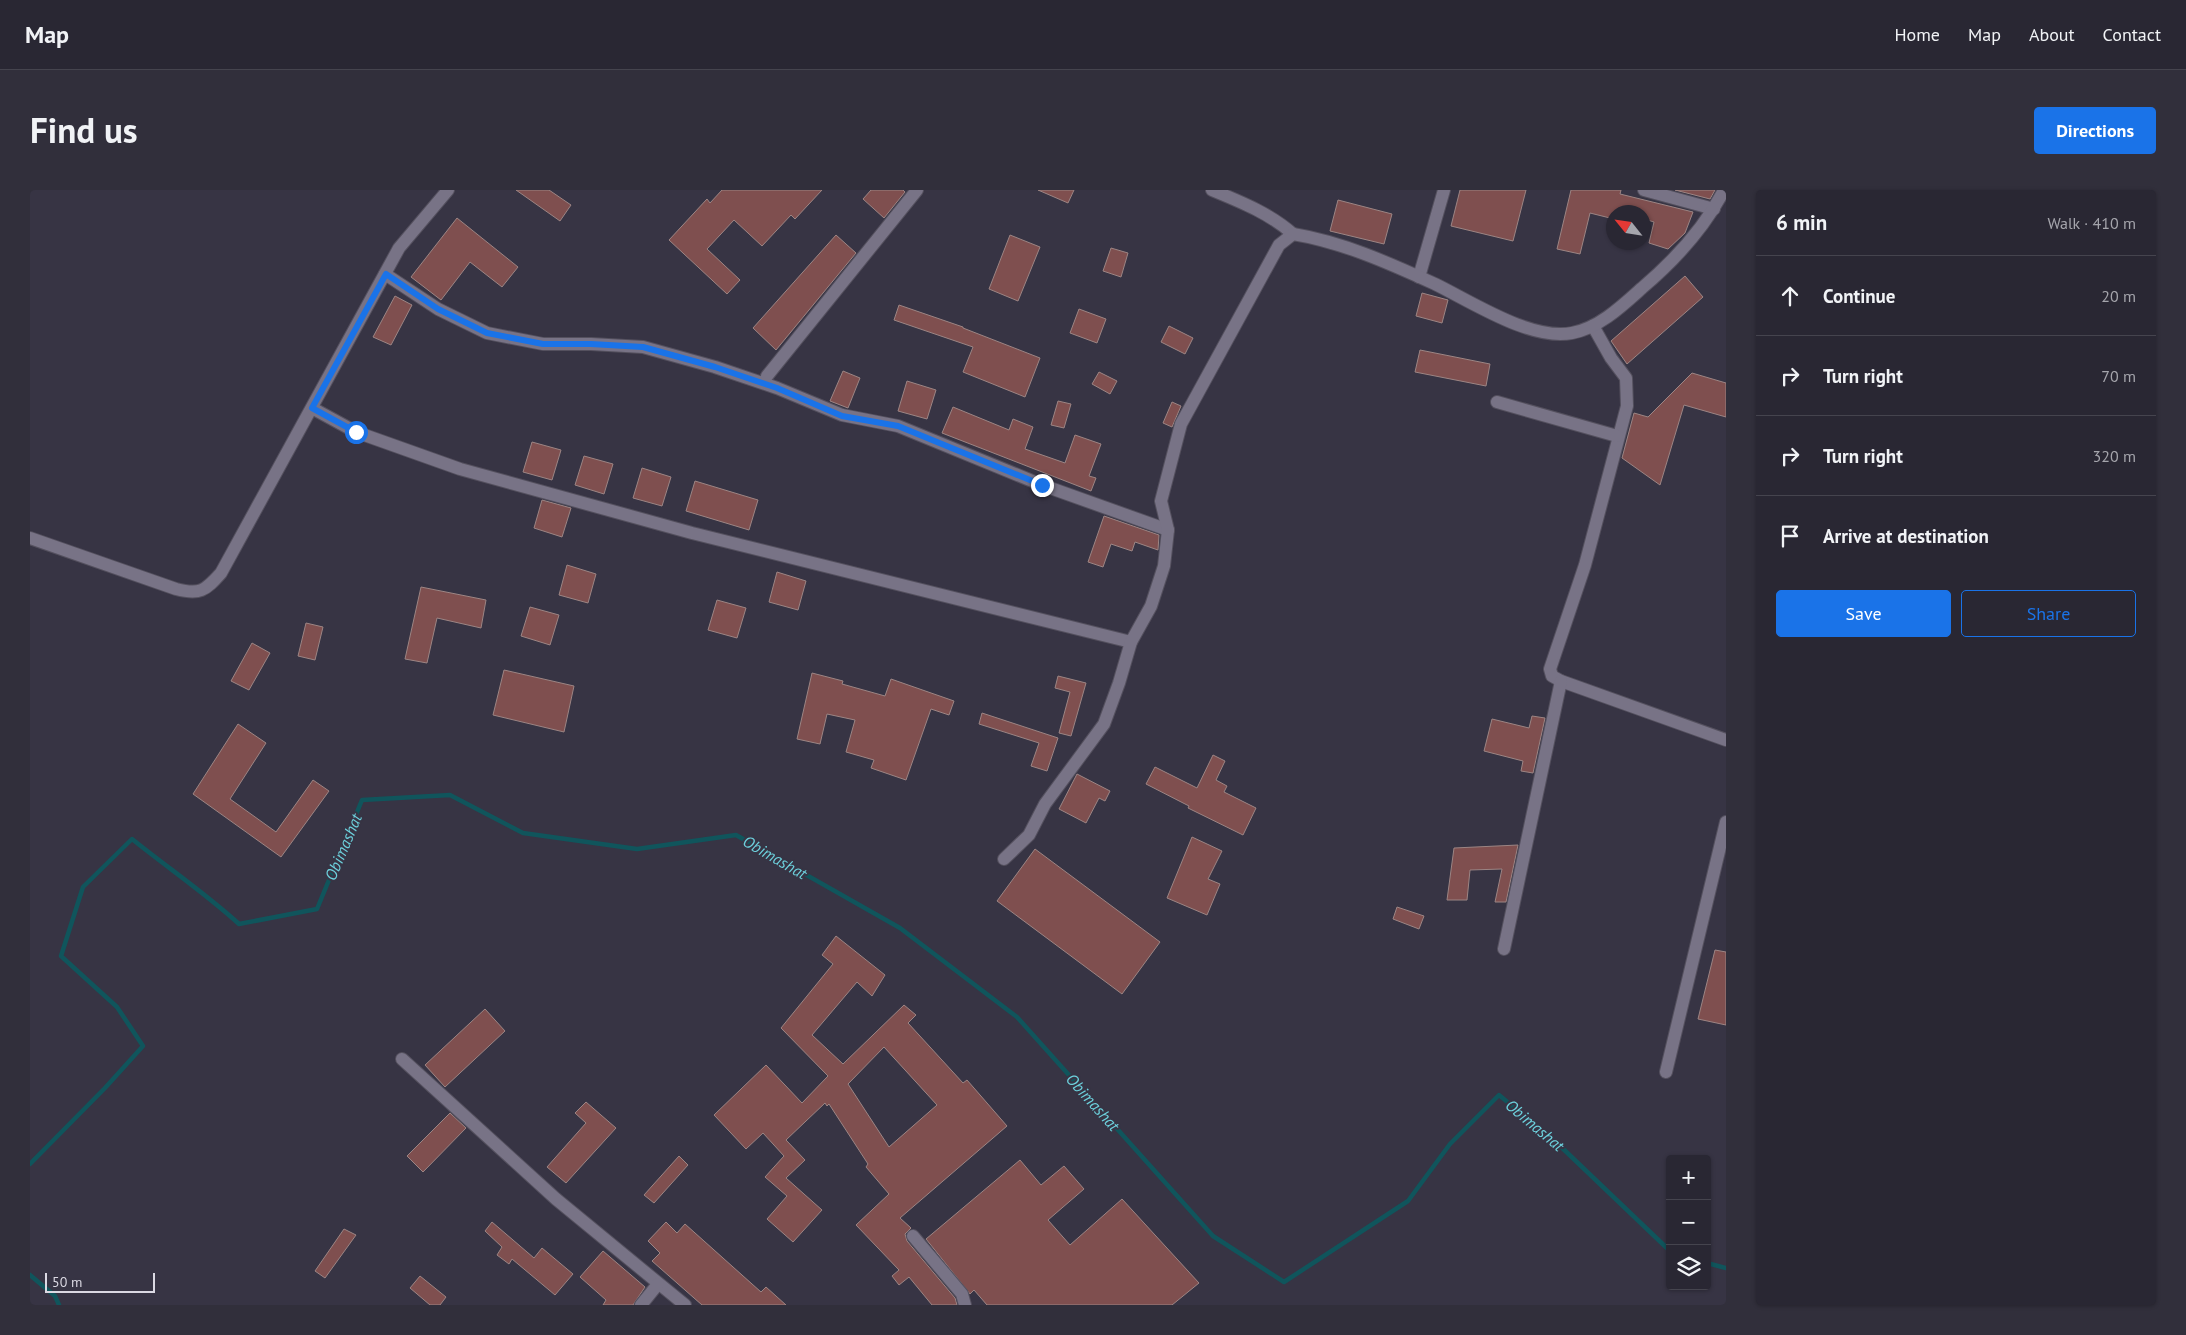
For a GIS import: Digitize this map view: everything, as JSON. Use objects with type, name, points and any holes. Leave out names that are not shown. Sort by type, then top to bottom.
[{"type":"street","points":[[30,538],[176,589],[193,593],[209,587],[221,573],[399,248],[448,190]]},
{"type":"street","points":[[767,376],[917,190]]},
{"type":"street","points":[[1212,190],[1261,211],[1279,222],[1292,234],[1323,239],[1419,277],[1503,319],[1542,332],[1572,333],[1593,326],[1622,306],[1659,273],[1698,233],[1724,190]]},
{"type":"street","points":[[1419,277],[1444,190]]},
{"type":"street","points":[[1644,190],[1714,209]]},
{"type":"street","points":[[1004,859],[1029,835],[1045,804],[1104,724],[1131,642],[1151,606],[1164,566],[1168,530],[1161,501],[1181,424],[1279,244],[1292,234]]},
{"type":"street","points":[[386,274],[438,309],[487,333],[543,344],[643,347],[715,367],[777,388],[842,416],[898,426],[1042,485],[1168,530]]},
{"type":"street","points":[[1593,326],[1611,358],[1626,378],[1627,406],[1617,436],[1585,565],[1550,669],[1552,676],[1561,681],[1726,740]]},
{"type":"street","points":[[1497,402],[1617,436]]},
{"type":"street","points":[[312,408],[356,432],[460,469],[692,533],[1131,642]]},
{"type":"street","points":[[1504,949],[1561,681]]},
{"type":"street","points":[[1666,1072],[1726,822]]},
{"type":"street","points":[[402,1059],[556,1199],[685,1305]]},
{"type":"street","points":[[913,1236],[962,1294],[966,1305]]},
{"type":"street","points":[[641,1305],[658,1284]]},
{"type":"building","points":[[516,190],[549,190],[571,205],[560,221]]},
{"type":"building","points":[[722,190],[822,190],[795,219],[791,215],[762,246],[734,220],[707,249],[740,280],[727,294],[669,240],[707,199],[710,203]]},
{"type":"building","points":[[871,190],[903,190],[905,192],[884,218],[863,199]]},
{"type":"building","points":[[1038,190],[1074,190],[1068,203]]},
{"type":"building","points":[[1460,190],[1526,190],[1513,241],[1451,226]]},
{"type":"building","points":[[1571,190],[1621,190],[1620,194],[1693,212],[1685,233],[1668,249],[1651,244],[1654,222],[1651,221],[1651,205],[1606,205],[1606,217],[1590,213],[1580,254],[1557,249]]},
{"type":"building","points":[[1675,190],[1715,190],[1710,199]]},
{"type":"building","points":[[1338,200],[1392,214],[1384,244],[1330,231]]},
{"type":"building","points":[[457,218],[518,267],[502,287],[470,262],[441,300],[411,277]]},
{"type":"building","points":[[836,235],[856,253],[776,350],[753,328]]},
{"type":"building","points":[[1010,235],[1040,247],[1018,301],[989,289]]},
{"type":"building","points":[[1111,248],[1128,253],[1121,277],[1103,271]]},
{"type":"building","points":[[1685,276],[1703,297],[1627,364],[1611,341]]},
{"type":"building","points":[[1422,293],[1448,300],[1442,323],[1416,316]]},
{"type":"building","points":[[395,296],[412,305],[391,345],[373,337]]},
{"type":"building","points":[[899,305],[963,327],[1040,358],[1025,397],[963,372],[973,347],[894,320]]},
{"type":"building","points":[[1079,309],[1106,319],[1097,343],[1070,333]]},
{"type":"building","points":[[1169,326],[1193,338],[1185,354],[1161,342]]},
{"type":"building","points":[[1420,350],[1490,364],[1486,386],[1415,372]]},
{"type":"building","points":[[843,371],[860,378],[848,408],[830,401]]},
{"type":"building","points":[[1099,372],[1117,381],[1110,394],[1092,384]]},
{"type":"building","points":[[1692,373],[1726,383],[1726,417],[1684,405],[1660,485],[1622,458],[1634,413],[1648,417]]},
{"type":"building","points":[[907,381],[936,390],[927,419],[898,411]]},
{"type":"building","points":[[1058,401],[1071,404],[1064,428],[1051,425]]},
{"type":"building","points":[[1172,402],[1181,406],[1172,427],[1163,423]]},
{"type":"building","points":[[953,407],[1009,430],[1013,419],[1033,427],[1025,449],[1065,463],[1075,435],[1101,444],[1089,476],[1096,478],[1091,491],[942,433]]},
{"type":"building","points":[[532,442],[561,450],[552,480],[523,472]]},
{"type":"building","points":[[584,456],[613,464],[604,494],[575,485]]},
{"type":"building","points":[[642,468],[671,477],[662,506],[633,498]]},
{"type":"building","points":[[695,481],[758,500],[749,530],[686,511]]},
{"type":"building","points":[[542,500],[571,508],[562,537],[534,528]]},
{"type":"building","points":[[1104,516],[1159,535],[1158,550],[1135,542],[1132,551],[1111,544],[1103,567],[1088,562]]},
{"type":"building","points":[[567,565],[596,574],[588,603],[559,595]]},
{"type":"building","points":[[777,572],[806,581],[798,610],[769,602]]},
{"type":"building","points":[[421,587],[486,600],[481,628],[437,618],[427,663],[405,659]]},
{"type":"building","points":[[717,600],[746,608],[737,638],[708,630]]},
{"type":"building","points":[[530,607],[559,615],[550,645],[521,636]]},
{"type":"building","points":[[306,623],[323,627],[315,660],[298,656]]},
{"type":"building","points":[[252,643],[270,653],[249,690],[231,681]]},
{"type":"building","points":[[504,670],[574,686],[564,732],[493,715]]},
{"type":"building","points":[[812,673],[843,681],[842,684],[885,696],[891,679],[954,701],[949,715],[931,709],[906,780],[871,768],[874,760],[846,752],[855,720],[827,714],[820,744],[797,739]]},
{"type":"building","points":[[1058,676],[1086,683],[1071,736],[1059,733],[1070,692],[1055,688]]},
{"type":"building","points":[[982,713],[1058,738],[1047,771],[1031,766],[1039,743],[979,724]]},
{"type":"building","points":[[1532,716],[1545,718],[1533,773],[1521,771],[1523,761],[1484,751],[1492,719],[1529,728]]},
{"type":"building","points":[[238,724],[266,743],[230,799],[276,832],[313,780],[329,791],[281,857],[193,794]]},
{"type":"building","points":[[1213,755],[1225,761],[1216,780],[1227,786],[1224,792],[1256,808],[1243,835],[1188,808],[1189,806],[1146,784],[1155,767],[1197,788]]},
{"type":"building","points":[[1077,774],[1110,791],[1105,801],[1099,798],[1086,823],[1059,809]]},
{"type":"building","points":[[1192,837],[1222,851],[1208,879],[1220,884],[1207,915],[1167,898]]},
{"type":"building","points":[[1518,845],[1506,902],[1495,902],[1502,869],[1470,870],[1467,900],[1447,900],[1454,848]]},
{"type":"building","points":[[1035,849],[1160,942],[1122,994],[997,901]]},
{"type":"building","points":[[1397,907],[1424,916],[1419,929],[1393,919]]},
{"type":"building","points":[[836,936],[885,975],[872,996],[857,982],[812,1035],[843,1064],[904,1005],[916,1015],[908,1023],[963,1083],[967,1080],[1007,1126],[900,1218],[911,1228],[905,1234],[907,1241],[955,1298],[957,1305],[932,1305],[909,1277],[899,1285],[892,1276],[899,1270],[856,1225],[889,1194],[866,1167],[868,1164],[829,1104],[827,1106],[825,1103],[786,1140],[805,1160],[786,1178],[822,1210],[793,1242],[767,1219],[787,1196],[765,1177],[784,1156],[763,1133],[746,1149],[714,1115],[766,1065],[802,1103],[828,1076],[781,1028],[833,964],[822,955]],"holes":[[[884,1047],[937,1105],[889,1147],[848,1084]]]},
{"type":"building","points":[[1715,950],[1726,952],[1726,1025],[1698,1019]]},
{"type":"building","points":[[485,1009],[505,1031],[445,1087],[425,1065]]},
{"type":"building","points":[[586,1102],[616,1128],[566,1183],[547,1167],[586,1123],[575,1113]]},
{"type":"building","points":[[450,1113],[466,1128],[423,1172],[407,1156]]},
{"type":"building","points":[[679,1156],[688,1165],[654,1203],[644,1195]]},
{"type":"building","points":[[1020,1160],[1041,1185],[1064,1166],[1084,1189],[1048,1220],[1070,1245],[1122,1199],[1199,1283],[1172,1305],[987,1305],[974,1290],[970,1294],[926,1239]]},
{"type":"building","points":[[492,1222],[534,1258],[542,1248],[573,1274],[555,1295],[512,1259],[509,1264],[497,1255],[502,1247],[485,1231]]},
{"type":"building","points":[[666,1222],[677,1233],[685,1224],[761,1292],[766,1287],[786,1305],[702,1305],[652,1261],[660,1253],[648,1241]]},
{"type":"building","points":[[344,1229],[356,1235],[325,1278],[315,1271]]},
{"type":"building","points":[[603,1251],[645,1287],[633,1305],[603,1305],[606,1300],[580,1277]]},
{"type":"building","points":[[420,1276],[446,1297],[440,1305],[430,1305],[410,1288]]},
{"type":"waterway","name":"Obimashat","points":[[30,1164],[105,1088],[143,1046],[117,1007],[61,956],[83,887],[132,839],[200,891],[239,924],[317,909],[362,800],[450,795],[523,833],[637,849],[736,835],[900,928],[1017,1017],[1213,1236],[1284,1282],[1408,1201],[1450,1144],[1499,1095],[1557,1143],[1666,1247]]},
{"type":"waterway","name":"Obimashat","points":[[1711,1264],[1726,1268]]},
{"type":"waterway","name":"Obimashat","points":[[30,1275],[55,1296],[59,1305]]},
{"type":"route","points":[[356,432],[312,408],[386,274],[438,309],[487,333],[543,344],[643,347],[715,367],[777,388],[842,416],[898,426],[1042,485]]}]
